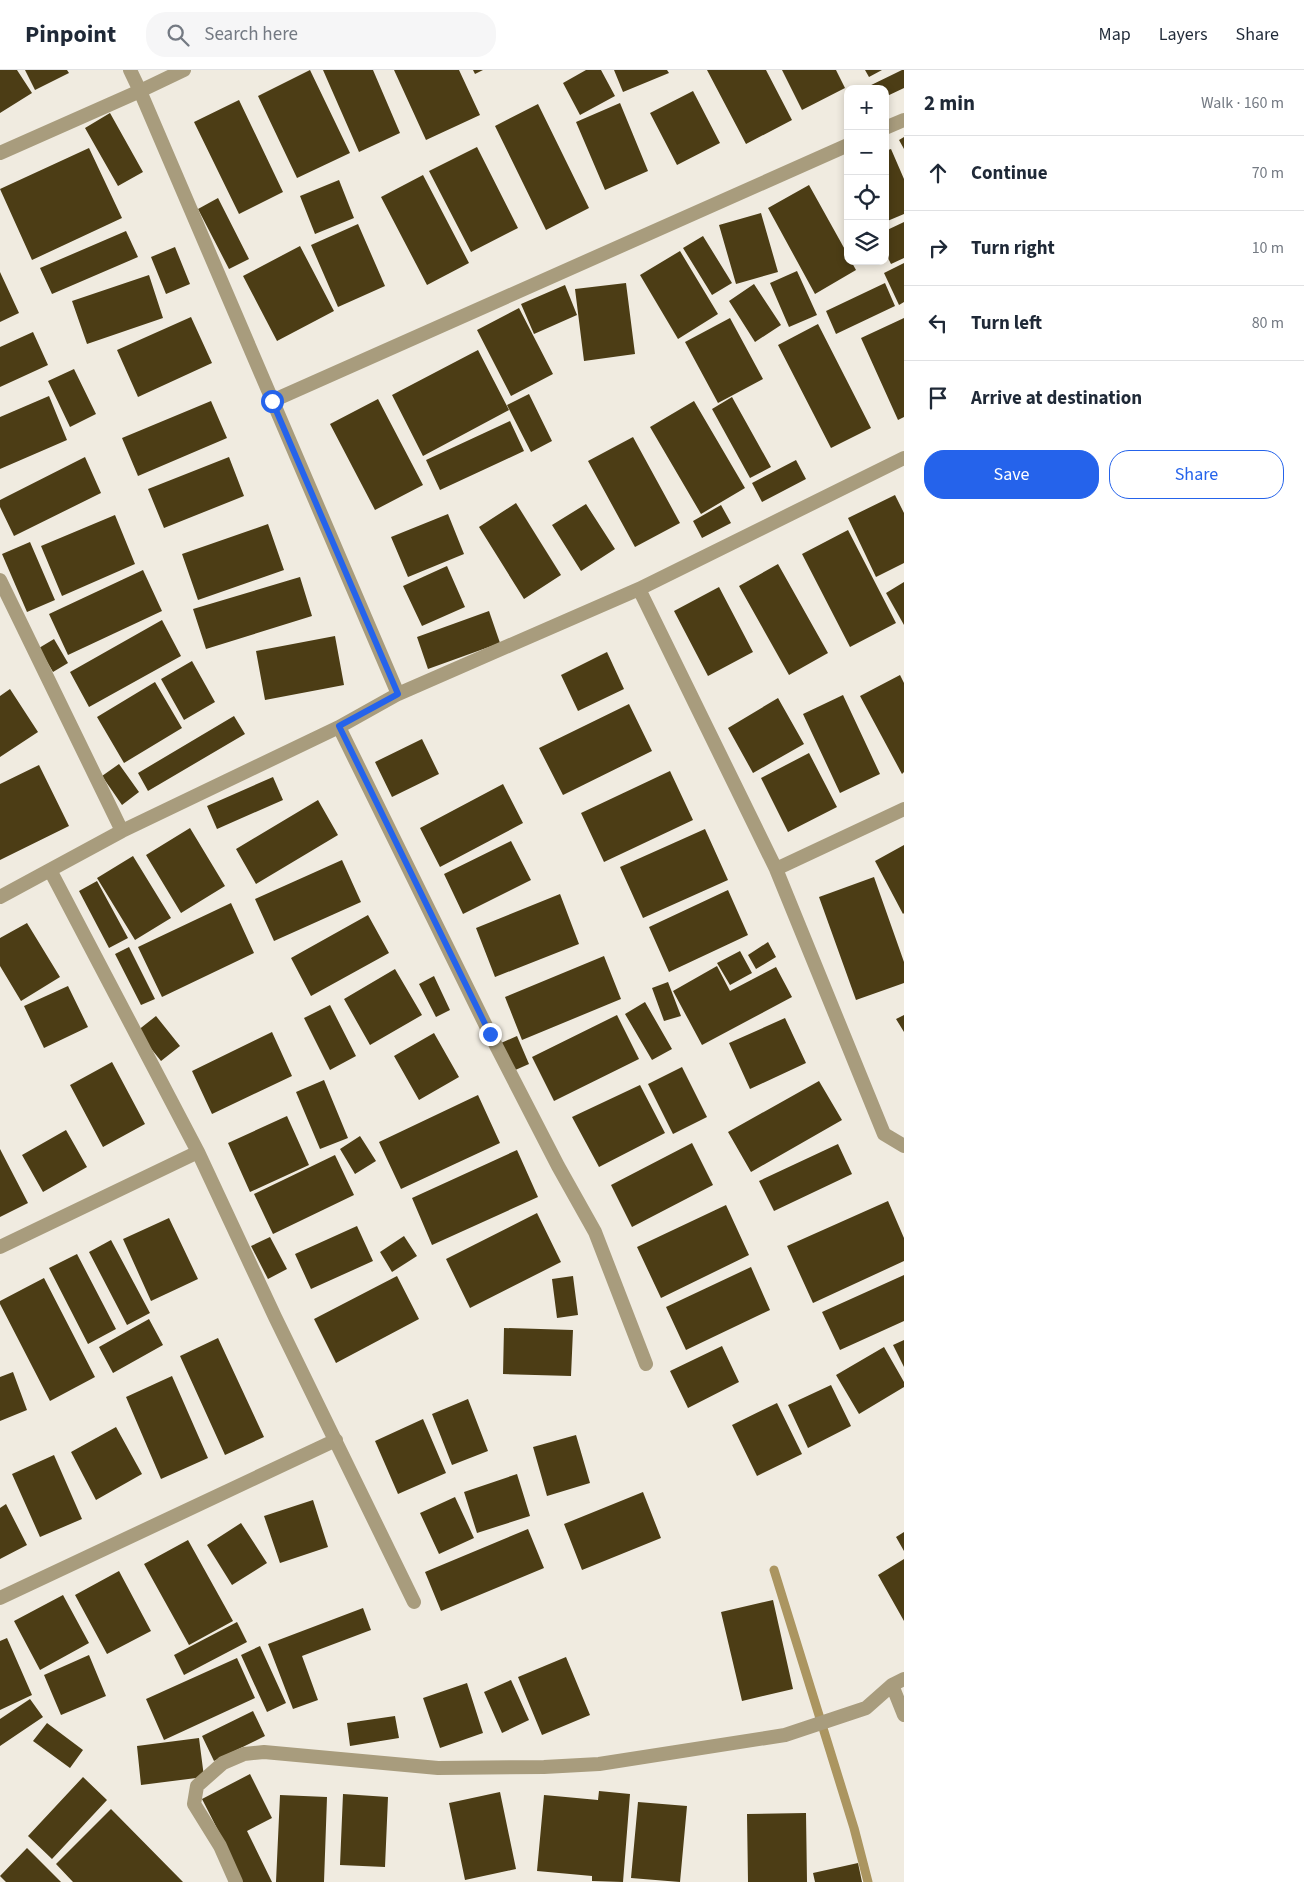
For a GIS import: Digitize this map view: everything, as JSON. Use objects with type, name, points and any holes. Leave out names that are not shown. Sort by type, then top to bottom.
[{"type":"street","points":[[130,70],[398,694]]},
{"type":"street","points":[[0,153],[184,70]]},
{"type":"street","points":[[889,126],[904,120]]},
{"type":"street","points":[[272,401],[844,147]]},
{"type":"street","points":[[0,898],[122,832],[339,726],[398,694],[639,589],[904,458]]},
{"type":"street","points":[[0,580],[122,832]]},
{"type":"street","points":[[639,589],[776,869],[884,1134],[904,1146]]},
{"type":"street","points":[[339,726],[490,1034],[558,1166],[595,1232],[646,1364]]},
{"type":"street","points":[[776,869],[904,809]]},
{"type":"street","points":[[50,870],[198,1152],[275,1317],[414,1602]]},
{"type":"street","points":[[0,1246],[198,1152]]},
{"type":"street","points":[[0,1598],[336,1440]]},
{"type":"street","points":[[236,1882],[220,1846],[194,1804],[197,1786],[223,1764],[244,1754],[264,1752],[438,1768],[544,1767],[599,1764],[785,1735],[866,1708],[898,1682],[904,1714]]},
{"type":"building","points":[[0,70],[17,70],[32,93],[0,113]]},
{"type":"building","points":[[25,70],[67,70],[69,73],[35,90]]},
{"type":"building","points":[[310,70],[350,153],[297,178],[258,96]]},
{"type":"building","points":[[323,70],[373,70],[400,133],[359,152]]},
{"type":"building","points":[[394,70],[459,70],[480,115],[426,140]]},
{"type":"building","points":[[473,70],[483,70],[475,74]]},
{"type":"building","points":[[586,70],[601,70],[615,96],[580,115],[563,83]]},
{"type":"building","points":[[614,70],[667,70],[669,73],[623,92]]},
{"type":"building","points":[[707,70],[766,70],[792,120],[746,144]]},
{"type":"building","points":[[782,70],[836,70],[844,89],[802,110]]},
{"type":"building","points":[[865,70],[882,70],[869,77]]},
{"type":"building","points":[[904,70],[904,88],[889,95],[889,85],[871,85]]},
{"type":"building","points":[[693,91],[720,143],[677,165],[650,113]]},
{"type":"building","points":[[239,100],[283,192],[239,214],[194,122]]},
{"type":"building","points":[[620,103],[648,171],[605,190],[576,122]]},
{"type":"building","points":[[538,104],[589,208],[546,230],[495,126]]},
{"type":"building","points":[[110,113],[143,172],[118,186],[85,128]]},
{"type":"building","points":[[904,137],[904,149],[899,140]]},
{"type":"building","points":[[477,147],[518,228],[471,252],[429,171]]},
{"type":"building","points":[[89,148],[122,218],[32,260],[0,189]]},
{"type":"building","points":[[891,149],[904,179],[904,214],[889,220],[889,175],[889,150]]},
{"type":"building","points":[[423,175],[469,263],[427,285],[381,197]]},
{"type":"building","points":[[339,180],[354,218],[315,234],[300,196]]},
{"type":"building","points":[[809,185],[844,248],[844,265],[853,265],[856,270],[815,294],[768,208]]},
{"type":"building","points":[[218,198],[249,259],[229,269],[198,209]]},
{"type":"building","points":[[761,213],[778,272],[736,284],[719,225]]},
{"type":"building","points":[[904,222],[904,258],[891,264],[889,260],[889,229]]},
{"type":"building","points":[[358,224],[385,286],[338,307],[311,245]]},
{"type":"building","points":[[126,231],[138,257],[52,294],[40,268]]},
{"type":"building","points":[[703,236],[732,283],[712,295],[683,248]]},
{"type":"building","points":[[300,246],[334,311],[277,341],[243,276]]},
{"type":"building","points":[[175,247],[190,284],[166,294],[151,257]]},
{"type":"building","points":[[680,251],[718,314],[678,339],[640,275]]},
{"type":"building","points":[[904,263],[904,302],[899,305],[884,273]]},
{"type":"building","points":[[797,271],[817,315],[789,327],[770,283]]},
{"type":"building","points":[[0,272],[19,313],[0,322]]},
{"type":"building","points":[[149,275],[163,318],[87,344],[72,301]]},
{"type":"building","points":[[626,283],[635,354],[584,361],[575,289]]},
{"type":"building","points":[[885,283],[895,306],[836,334],[826,311]]},
{"type":"building","points":[[754,284],[781,325],[755,342],[729,301]]},
{"type":"building","points":[[565,285],[577,315],[534,334],[521,304]]},
{"type":"building","points":[[519,308],[553,374],[511,396],[477,330]]},
{"type":"building","points":[[191,317],[212,363],[138,397],[117,350]]},
{"type":"building","points":[[730,318],[763,379],[718,403],[685,342]]},
{"type":"building","points":[[904,318],[904,417],[898,420],[861,338]]},
{"type":"building","points":[[818,324],[871,428],[831,448],[778,345]]},
{"type":"building","points":[[33,332],[48,365],[0,387],[0,347]]},
{"type":"building","points":[[478,350],[509,410],[423,456],[392,395]]},
{"type":"building","points":[[74,369],[96,414],[70,427],[48,381]]},
{"type":"building","points":[[529,394],[552,441],[531,452],[507,405]]},
{"type":"building","points":[[49,396],[67,440],[0,469],[0,417]]},
{"type":"building","points":[[732,397],[771,467],[750,478],[712,409]]},
{"type":"building","points":[[378,399],[423,485],[375,510],[330,424]]},
{"type":"building","points":[[211,401],[227,438],[138,476],[122,438]]},
{"type":"building","points":[[694,401],[745,488],[701,514],[650,427]]},
{"type":"building","points":[[510,421],[524,451],[440,490],[426,460]]},
{"type":"building","points":[[633,437],[680,523],[635,547],[588,461]]},
{"type":"building","points":[[85,457],[101,493],[14,536],[0,507],[0,500]]},
{"type":"building","points":[[229,457],[244,496],[164,528],[148,489]]},
{"type":"building","points":[[796,460],[806,479],[762,502],[752,483]]},
{"type":"building","points":[[895,495],[904,513],[904,563],[876,577],[848,518]]},
{"type":"building","points":[[516,503],[561,575],[524,599],[479,527]]},
{"type":"building","points":[[586,504],[615,549],[581,571],[552,525]]},
{"type":"building","points":[[721,505],[731,523],[702,538],[693,521]]},
{"type":"building","points":[[448,514],[464,554],[408,577],[391,537]]},
{"type":"building","points":[[115,515],[135,564],[62,596],[41,546]]},
{"type":"building","points":[[268,524],[284,570],[198,600],[182,554]]},
{"type":"building","points":[[848,530],[896,623],[850,647],[802,554]]},
{"type":"building","points":[[30,542],[55,600],[27,612],[2,554]]},
{"type":"building","points":[[778,564],[828,653],[789,675],[739,586]]},
{"type":"building","points":[[447,566],[465,607],[422,626],[403,586]]},
{"type":"building","points":[[143,570],[162,611],[68,655],[49,614]]},
{"type":"building","points":[[300,577],[312,616],[206,649],[193,609]]},
{"type":"building","points":[[904,582],[904,625],[886,593]]},
{"type":"building","points":[[719,587],[753,652],[708,676],[674,611]]},
{"type":"building","points":[[489,611],[500,643],[428,669],[417,637]]},
{"type":"building","points":[[162,620],[181,656],[89,707],[70,672]]},
{"type":"building","points":[[335,636],[344,685],[265,700],[256,651]]},
{"type":"building","points":[[54,639],[68,663],[53,672],[39,648]]},
{"type":"building","points":[[607,652],[624,689],[578,711],[561,675]]},
{"type":"building","points":[[192,661],[215,702],[184,720],[161,679]]},
{"type":"building","points":[[900,675],[904,683],[904,772],[902,774],[860,696]]},
{"type":"building","points":[[155,682],[182,728],[124,763],[97,717]]},
{"type":"building","points":[[10,689],[38,732],[0,757],[0,696]]},
{"type":"building","points":[[843,695],[880,774],[840,793],[803,714]]},
{"type":"building","points":[[778,698],[804,744],[753,773],[728,728]]},
{"type":"building","points":[[629,704],[652,751],[563,795],[539,748]]},
{"type":"building","points":[[234,716],[245,734],[148,791],[138,773]]},
{"type":"building","points":[[422,739],[439,774],[392,797],[375,762]]},
{"type":"building","points":[[809,753],[837,807],[788,832],[761,778]]},
{"type":"building","points":[[119,764],[139,792],[122,805],[102,776]]},
{"type":"building","points":[[39,765],[69,826],[0,860],[0,784]]},
{"type":"building","points":[[670,771],[693,820],[604,862],[581,813]]},
{"type":"building","points":[[273,777],[283,800],[217,829],[207,806]]},
{"type":"building","points":[[503,784],[523,823],[440,867],[420,828]]},
{"type":"building","points":[[318,800],[338,835],[256,884],[236,849]]},
{"type":"building","points":[[190,828],[225,886],[181,913],[146,855]]},
{"type":"building","points":[[705,829],[728,880],[643,918],[620,867]]},
{"type":"building","points":[[511,841],[531,880],[463,914],[444,874]]},
{"type":"building","points":[[904,845],[904,913],[903,914],[875,861]]},
{"type":"building","points":[[133,856],[171,918],[135,940],[97,878]]},
{"type":"building","points":[[342,860],[361,902],[274,941],[255,899]]},
{"type":"building","points":[[874,877],[904,962],[904,983],[856,1000],[819,897]]},
{"type":"building","points":[[97,881],[128,938],[109,948],[79,891]]},
{"type":"building","points":[[728,890],[748,935],[669,972],[649,927]]},
{"type":"building","points":[[560,894],[579,944],[495,977],[476,928]]},
{"type":"building","points":[[231,903],[254,953],[162,997],[138,947]]},
{"type":"building","points":[[368,915],[389,953],[311,996],[291,958]]},
{"type":"building","points":[[27,923],[60,977],[21,1001],[0,966],[0,938]]},
{"type":"building","points":[[768,942],[776,957],[756,969],[748,955]]},
{"type":"building","points":[[129,947],[155,999],[141,1005],[115,954]]},
{"type":"building","points":[[740,951],[752,973],[730,985],[717,963]]},
{"type":"building","points":[[604,956],[621,999],[522,1040],[505,997]]},
{"type":"building","points":[[717,966],[730,991],[776,967],[792,997],[702,1045],[673,991]]},
{"type":"building","points":[[395,969],[422,1015],[370,1045],[344,999]]},
{"type":"building","points":[[434,976],[450,1010],[436,1017],[419,984]]},
{"type":"building","points":[[668,982],[681,1016],[664,1021],[652,988]]},
{"type":"building","points":[[68,986],[88,1027],[44,1048],[24,1006]]},
{"type":"building","points":[[645,1002],[672,1049],[652,1060],[625,1014]]},
{"type":"building","points":[[330,1005],[356,1056],[330,1070],[304,1018]]},
{"type":"building","points":[[617,1015],[639,1059],[554,1101],[532,1057]]},
{"type":"building","points":[[904,1015],[904,1032],[896,1019]]},
{"type":"building","points":[[156,1016],[180,1046],[161,1061],[137,1031]]},
{"type":"building","points":[[785,1018],[806,1063],[750,1089],[729,1043]]},
{"type":"building","points":[[272,1032],[292,1076],[212,1114],[192,1071]]},
{"type":"building","points":[[434,1033],[459,1077],[419,1100],[394,1056]]},
{"type":"building","points":[[517,1036],[529,1064],[513,1071],[501,1043]]},
{"type":"building","points":[[112,1062],[145,1124],[103,1147],[70,1085]]},
{"type":"building","points":[[682,1067],[707,1117],[673,1134],[648,1084]]},
{"type":"building","points":[[324,1080],[348,1138],[320,1149],[296,1092]]},
{"type":"building","points":[[819,1081],[842,1120],[751,1172],[728,1132]]},
{"type":"building","points":[[640,1085],[665,1133],[599,1167],[572,1117]]},
{"type":"building","points":[[478,1095],[500,1143],[401,1189],[379,1142]]},
{"type":"building","points":[[287,1116],[309,1165],[250,1192],[228,1143]]},
{"type":"building","points":[[66,1130],[87,1167],[43,1192],[22,1155]]},
{"type":"building","points":[[360,1136],[376,1161],[355,1174],[340,1149]]},
{"type":"building","points":[[692,1143],[713,1185],[632,1227],[611,1185]]},
{"type":"building","points":[[838,1144],[852,1174],[774,1211],[759,1181]]},
{"type":"building","points":[[0,1149],[28,1203],[0,1217]]},
{"type":"building","points":[[517,1150],[538,1197],[432,1245],[412,1198]]},
{"type":"building","points":[[335,1155],[354,1195],[273,1234],[254,1194]]},
{"type":"building","points":[[888,1201],[904,1238],[904,1261],[813,1303],[787,1246]]},
{"type":"building","points":[[726,1205],[749,1255],[661,1298],[637,1247]]},
{"type":"building","points":[[537,1213],[561,1262],[470,1308],[446,1259]]},
{"type":"building","points":[[169,1218],[198,1279],[151,1301],[123,1239]]},
{"type":"building","points":[[357,1226],[373,1261],[311,1289],[295,1254]]},
{"type":"building","points":[[404,1236],[417,1256],[392,1272],[380,1252]]},
{"type":"building","points":[[270,1237],[287,1269],[268,1279],[251,1246]]},
{"type":"building","points":[[111,1240],[150,1313],[127,1325],[89,1252]]},
{"type":"building","points":[[77,1254],[116,1329],[88,1344],[49,1268]]},
{"type":"building","points":[[751,1267],[770,1310],[686,1350],[666,1307]]},
{"type":"building","points":[[904,1275],[904,1321],[840,1350],[822,1312]]},
{"type":"building","points":[[397,1276],[419,1319],[336,1363],[314,1319]]},
{"type":"building","points":[[573,1276],[578,1315],[557,1318],[552,1279]]},
{"type":"building","points":[[44,1278],[95,1377],[50,1401],[0,1304],[0,1301]]},
{"type":"building","points":[[149,1319],[163,1345],[113,1373],[99,1347]]},
{"type":"building","points":[[504,1328],[573,1330],[571,1376],[503,1374]]},
{"type":"building","points":[[218,1338],[264,1437],[225,1455],[180,1356]]},
{"type":"building","points":[[904,1340],[904,1367],[893,1345]]},
{"type":"building","points":[[722,1346],[739,1382],[688,1408],[670,1371]]},
{"type":"building","points":[[884,1347],[904,1382],[904,1387],[859,1414],[836,1375]]},
{"type":"building","points":[[13,1372],[27,1410],[0,1421],[0,1377]]},
{"type":"building","points":[[172,1376],[208,1458],[161,1479],[126,1397]]},
{"type":"building","points":[[831,1385],[851,1426],[808,1448],[788,1405]]},
{"type":"building","points":[[468,1399],[488,1451],[452,1465],[432,1414]]},
{"type":"building","points":[[777,1403],[802,1454],[757,1476],[732,1425]]},
{"type":"building","points":[[423,1419],[446,1473],[398,1494],[375,1441]]},
{"type":"building","points":[[116,1427],[142,1474],[96,1500],[71,1452]]},
{"type":"building","points":[[576,1435],[590,1483],[547,1496],[533,1447]]},
{"type":"building","points":[[54,1455],[82,1519],[40,1537],[12,1474]]},
{"type":"building","points":[[517,1474],[530,1516],[477,1533],[464,1492]]},
{"type":"building","points":[[643,1492],[661,1538],[582,1570],[564,1524]]},
{"type":"building","points":[[455,1497],[474,1538],[439,1554],[420,1513]]},
{"type":"building","points":[[313,1500],[328,1547],[280,1563],[264,1516]]},
{"type":"building","points":[[6,1504],[27,1545],[0,1559],[0,1508]]},
{"type":"building","points":[[241,1523],[267,1563],[232,1585],[207,1545]]},
{"type":"building","points":[[528,1529],[544,1568],[441,1611],[425,1572]]},
{"type":"building","points":[[904,1532],[904,1551],[896,1537]]},
{"type":"building","points":[[188,1540],[233,1621],[189,1645],[144,1564]]},
{"type":"building","points":[[904,1559],[904,1621],[878,1575]]},
{"type":"building","points":[[119,1571],[151,1631],[107,1654],[75,1595]]},
{"type":"building","points":[[63,1595],[89,1643],[40,1670],[14,1621]]},
{"type":"building","points":[[773,1600],[793,1689],[742,1701],[721,1612]]},
{"type":"building","points":[[363,1608],[371,1630],[302,1656],[318,1700],[293,1709],[268,1644]]},
{"type":"building","points":[[237,1622],[247,1642],[184,1675],[174,1655]]},
{"type":"building","points":[[7,1638],[32,1695],[0,1710],[0,1641]]},
{"type":"building","points":[[260,1646],[286,1703],[267,1712],[241,1655]]},
{"type":"building","points":[[89,1655],[106,1696],[61,1715],[44,1675]]},
{"type":"building","points":[[566,1657],[590,1715],[542,1735],[518,1677]]},
{"type":"building","points":[[237,1658],[255,1698],[164,1740],[146,1699]]},
{"type":"building","points":[[511,1680],[529,1720],[502,1733],[484,1692]]},
{"type":"building","points":[[467,1683],[483,1733],[440,1748],[423,1698]]},
{"type":"building","points":[[30,1699],[43,1717],[0,1746],[0,1719]]},
{"type":"building","points":[[253,1711],[265,1736],[214,1761],[202,1736]]},
{"type":"building","points":[[395,1716],[399,1738],[350,1746],[347,1723]]},
{"type":"building","points":[[47,1723],[83,1750],[70,1768],[33,1741]]},
{"type":"building","points":[[199,1738],[204,1777],[141,1785],[137,1746]]},
{"type":"building","points":[[250,1774],[272,1818],[247,1831],[272,1882],[240,1882],[224,1842],[202,1799]]},
{"type":"building","points":[[83,1777],[107,1800],[52,1859],[28,1836]]},
{"type":"building","points":[[599,1791],[630,1794],[623,1882],[592,1881],[592,1876],[537,1871],[544,1795],[598,1800]]},
{"type":"building","points":[[500,1792],[516,1869],[465,1880],[449,1803]]},
{"type":"building","points":[[343,1794],[388,1797],[385,1867],[340,1865]]},
{"type":"building","points":[[280,1795],[327,1797],[324,1882],[276,1882]]},
{"type":"building","points":[[638,1802],[687,1806],[680,1882],[631,1878]]},
{"type":"building","points":[[111,1809],[183,1882],[73,1882],[56,1864]]},
{"type":"building","points":[[806,1813],[807,1882],[748,1882],[747,1814]]},
{"type":"building","points":[[27,1848],[61,1882],[6,1882],[0,1876]]},
{"type":"building","points":[[858,1863],[862,1882],[815,1882],[813,1873]]},
{"type":"waterway","points":[[774,1570],[854,1828],[868,1882]]},
{"type":"route","points":[[272,401],[398,694],[339,726],[490,1034]]}]
